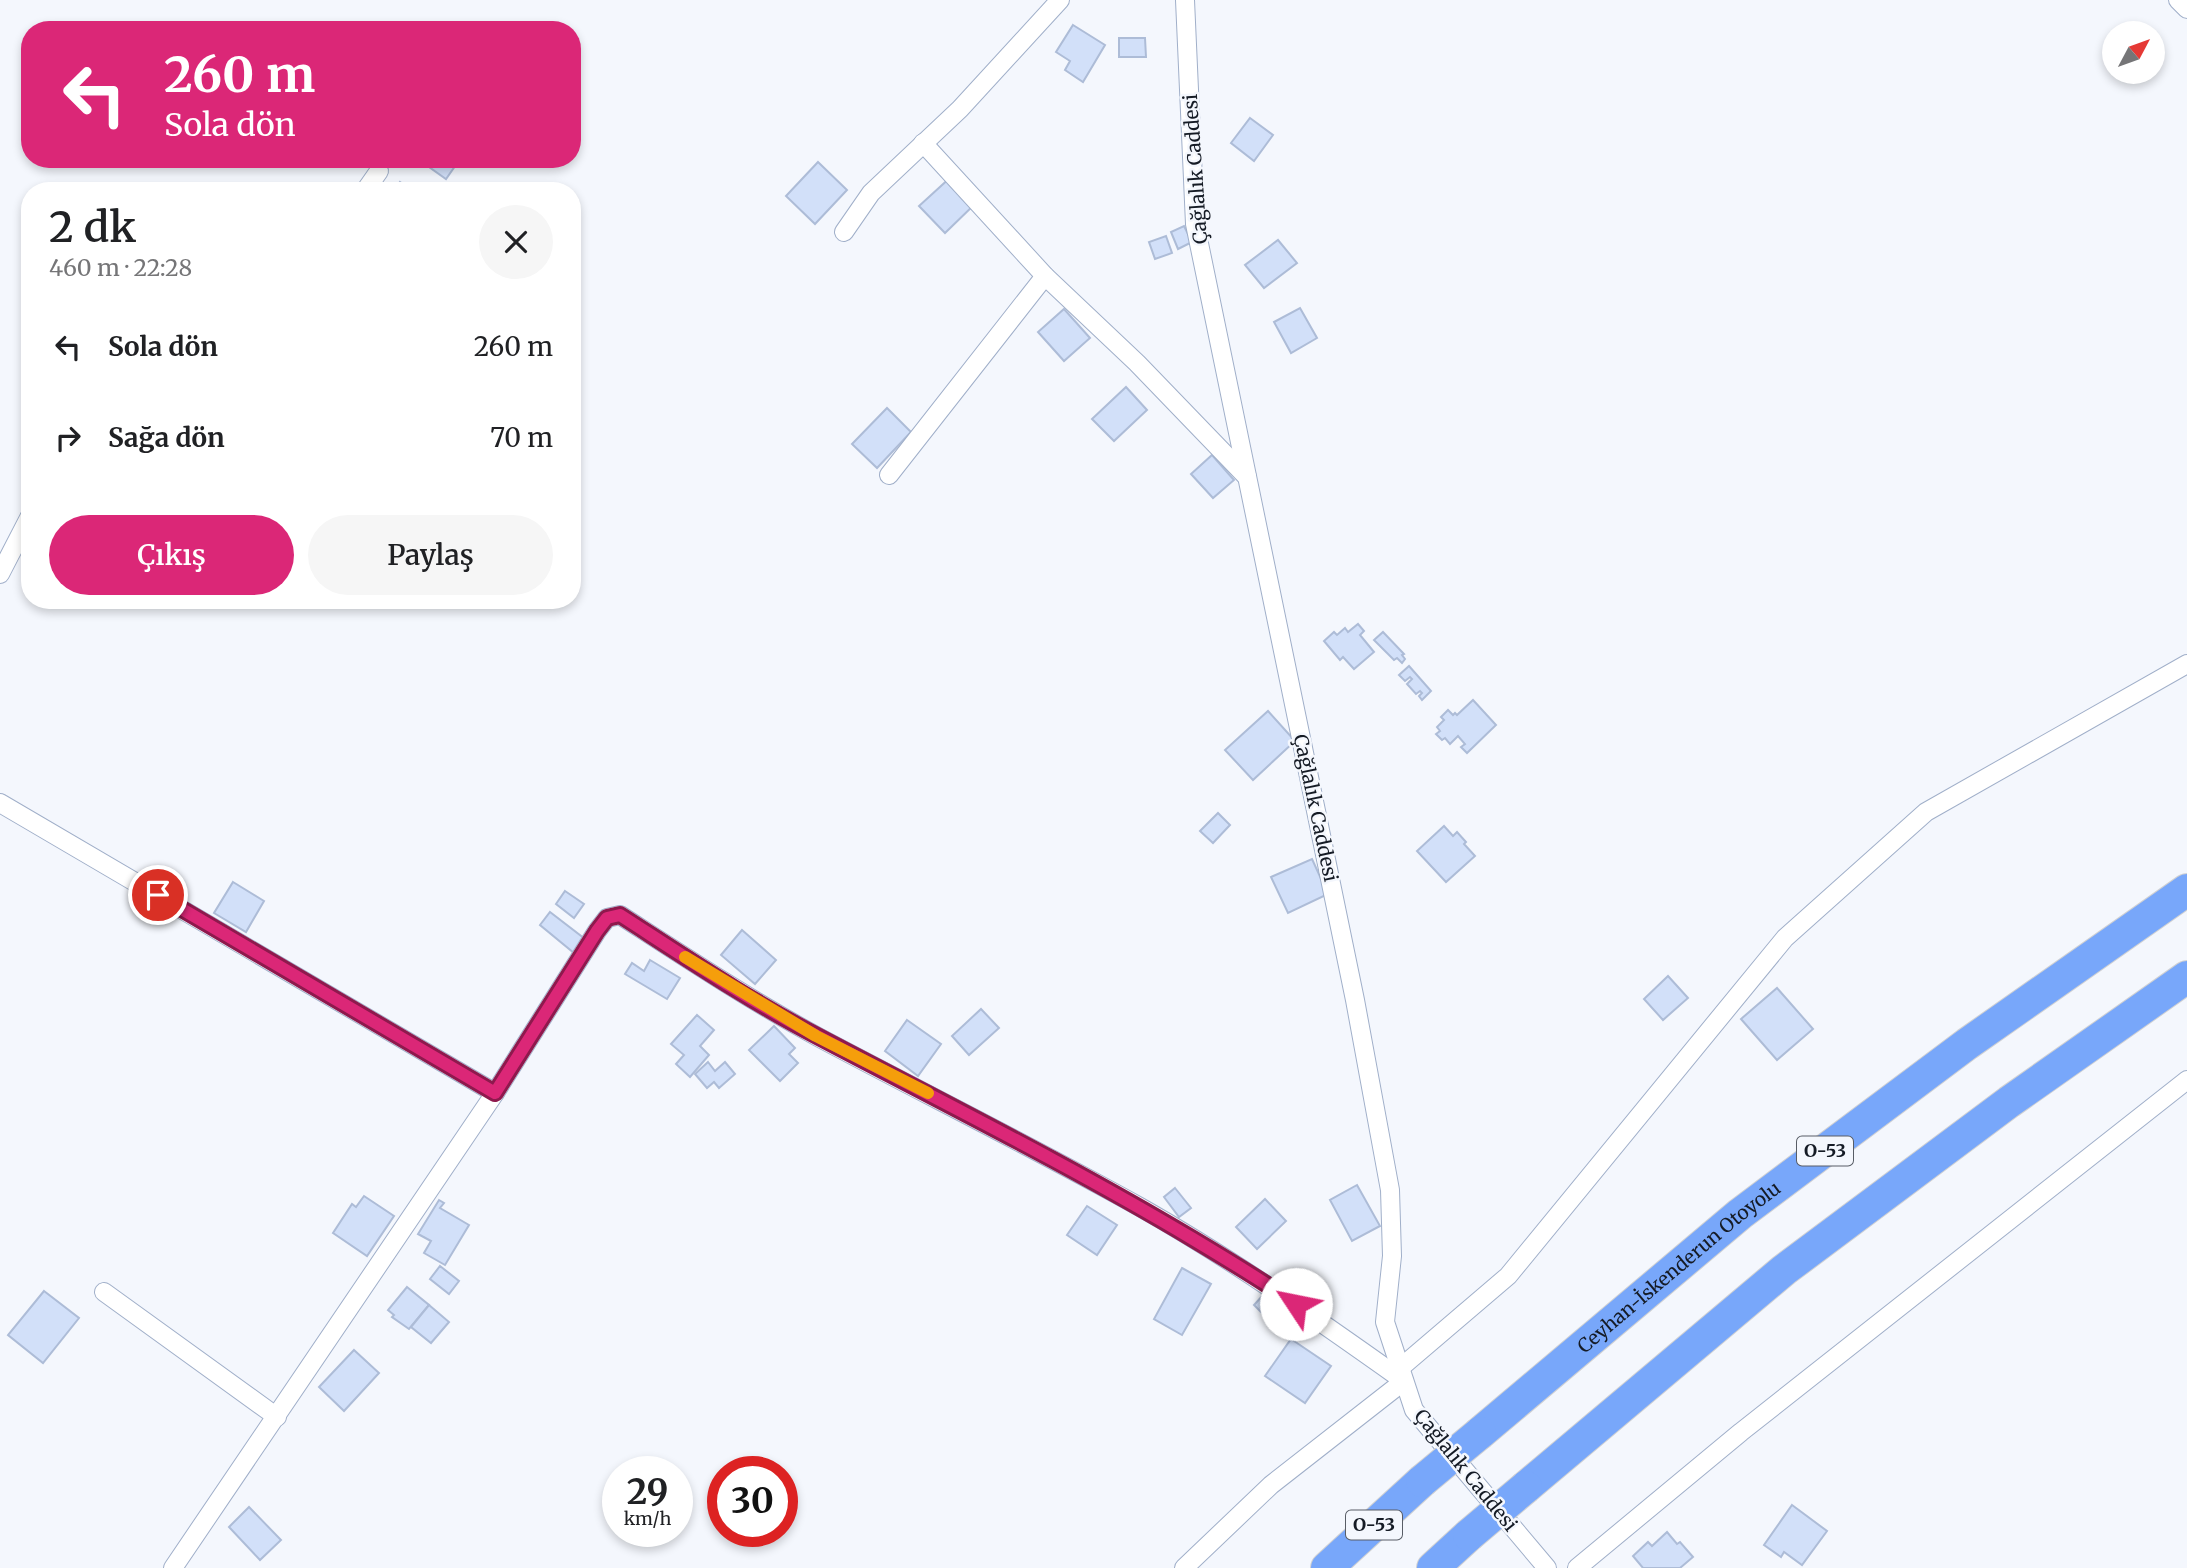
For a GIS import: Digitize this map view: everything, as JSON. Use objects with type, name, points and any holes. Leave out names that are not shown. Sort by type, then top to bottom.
[{"type":"highway","name":"Ceyhan-İskenderun Otoyolu","points":[[1327,1568],[1422,1481],[1740,1214],[1967,1044],[2187,890]]},
{"type":"highway","points":[[1433,1568],[1784,1270],[2010,1102],[2187,977]]},
{"type":"street","points":[[844,232],[871,193],[968,101],[1060,0]]},
{"type":"street","name":"Çağlalık Caddesi","points":[[1185,0],[1195,224],[1355,1000],[1390,1190],[1392,1256],[1385,1322],[1414,1410],[1547,1568]]},
{"type":"street","points":[[2178,0],[2187,9]]},
{"type":"street","points":[[923,143],[1045,276],[1137,363],[1247,477]]},
{"type":"street","points":[[371,182],[379,170]]},
{"type":"street","points":[[889,475],[1045,276]]},
{"type":"street","points":[[0,574],[21,533]]},
{"type":"street","points":[[1184,1568],[1271,1485],[1402,1375],[1508,1276],[1785,938],[1926,812],[2187,664]]},
{"type":"street","points":[[0,803],[495,1093]]},
{"type":"street","points":[[173,1568],[495,1093],[597,931],[607,918],[620,915],[722,981],[816,1036],[980,1120],[1142,1208],[1274,1289],[1402,1375]]},
{"type":"street","points":[[1577,1568],[1741,1432],[2187,1080]]},
{"type":"street","points":[[104,1292],[277,1417]]},
{"type":"building","points":[[1073,25],[1105,45],[1083,82],[1065,70],[1070,61],[1056,52]]},
{"type":"building","points":[[1119,38],[1145,38],[1146,57],[1119,57]]},
{"type":"building","points":[[1250,118],[1273,135],[1254,161],[1231,143]]},
{"type":"building","points":[[818,162],[847,190],[815,224],[786,196]]},
{"type":"building","points":[[430,168],[454,168],[446,179]]},
{"type":"building","points":[[952,176],[977,202],[945,233],[919,206]]},
{"type":"building","points":[[1184,226],[1192,242],[1178,249],[1171,232]]},
{"type":"building","points":[[1166,236],[1172,253],[1155,259],[1149,242]]},
{"type":"building","points":[[1278,240],[1297,263],[1264,288],[1245,265]]},
{"type":"building","points":[[1300,308],[1317,338],[1291,353],[1274,322]]},
{"type":"building","points":[[1064,309],[1090,338],[1064,361],[1038,332]]},
{"type":"building","points":[[1126,387],[1147,410],[1114,441],[1092,419]]},
{"type":"building","points":[[887,408],[911,432],[877,468],[852,444]]},
{"type":"building","points":[[1212,455],[1234,480],[1213,498],[1191,474]]},
{"type":"building","points":[[1358,624],[1364,631],[1360,635],[1374,652],[1354,669],[1343,657],[1340,660],[1324,641],[1334,632],[1337,635],[1345,628],[1348,632]]},
{"type":"building","points":[[1383,632],[1404,654],[1402,663],[1397,658],[1394,660],[1374,640]]},
{"type":"building","points":[[1409,666],[1431,691],[1422,700],[1419,696],[1422,693],[1420,691],[1416,694],[1407,684],[1412,679],[1410,677],[1405,681],[1399,675]]},
{"type":"building","points":[[1473,700],[1496,725],[1467,753],[1461,747],[1465,744],[1458,736],[1450,744],[1436,734],[1440,731],[1437,727],[1444,720],[1441,717],[1448,710],[1457,715]]},
{"type":"building","points":[[1268,711],[1295,741],[1253,780],[1225,750]]},
{"type":"building","points":[[1218,813],[1230,825],[1213,843],[1200,831]]},
{"type":"building","points":[[1444,826],[1453,836],[1457,832],[1475,856],[1446,882],[1417,851]]},
{"type":"building","points":[[1312,859],[1328,894],[1288,913],[1271,877]]},
{"type":"building","points":[[233,882],[264,901],[246,932],[214,913]]},
{"type":"building","points":[[565,891],[584,904],[574,918],[556,904]]},
{"type":"building","points":[[550,912],[585,939],[574,953],[540,925]]},
{"type":"building","points":[[742,930],[776,960],[755,984],[721,955]]},
{"type":"building","points":[[650,960],[680,978],[667,999],[625,974],[632,963],[644,971]]},
{"type":"building","points":[[1668,976],[1688,998],[1663,1020],[1644,999]]},
{"type":"building","points":[[1777,988],[1813,1029],[1777,1060],[1741,1019]]},
{"type":"building","points":[[981,1009],[999,1028],[969,1055],[952,1036]]},
{"type":"building","points":[[697,1015],[714,1030],[700,1046],[709,1055],[690,1077],[676,1064],[684,1055],[671,1044]]},
{"type":"building","points":[[907,1020],[941,1044],[918,1076],[885,1051]]},
{"type":"building","points":[[774,1026],[795,1048],[789,1054],[798,1063],[780,1081],[749,1050]]},
{"type":"building","points":[[708,1062],[715,1071],[725,1062],[735,1074],[719,1088],[714,1082],[707,1088],[695,1074]]},
{"type":"building","points":[[1357,1185],[1380,1226],[1352,1241],[1330,1200]]},
{"type":"building","points":[[1175,1188],[1191,1208],[1179,1217],[1164,1197]]},
{"type":"building","points":[[364,1196],[394,1216],[367,1256],[333,1233],[352,1204],[356,1207]]},
{"type":"building","points":[[1265,1199],[1286,1221],[1257,1249],[1236,1227]]},
{"type":"building","points":[[439,1200],[444,1203],[440,1208],[469,1225],[445,1265],[424,1253],[431,1241],[418,1234]]},
{"type":"building","points":[[1087,1206],[1117,1225],[1097,1255],[1067,1235]]},
{"type":"building","points":[[440,1266],[459,1281],[449,1294],[430,1279]]},
{"type":"building","points":[[1182,1268],[1211,1284],[1182,1335],[1154,1319]]},
{"type":"building","points":[[407,1287],[429,1305],[409,1329],[392,1317],[394,1315],[388,1310]]},
{"type":"building","points":[[44,1291],[79,1318],[43,1363],[8,1335]]},
{"type":"building","points":[[1264,1294],[1276,1306],[1265,1316],[1254,1305]]},
{"type":"building","points":[[429,1305],[449,1322],[431,1343],[411,1327]]},
{"type":"building","points":[[1291,1339],[1331,1366],[1305,1403],[1265,1376]]},
{"type":"building","points":[[354,1350],[379,1373],[344,1411],[319,1387]]},
{"type":"building","points":[[1792,1505],[1827,1531],[1802,1565],[1784,1552],[1781,1557],[1764,1545]]},
{"type":"building","points":[[249,1507],[281,1540],[260,1560],[229,1527]]},
{"type":"building","points":[[1667,1532],[1693,1557],[1680,1568],[1643,1568],[1633,1556],[1648,1542],[1652,1546]]},
{"type":"slow traffic","points":[[685,957],[816,1036],[928,1093]]},
{"type":"route","points":[[158,895],[495,1093],[597,931],[607,918],[620,915],[722,981],[816,1036],[980,1120],[1142,1208],[1296,1304]]}]
